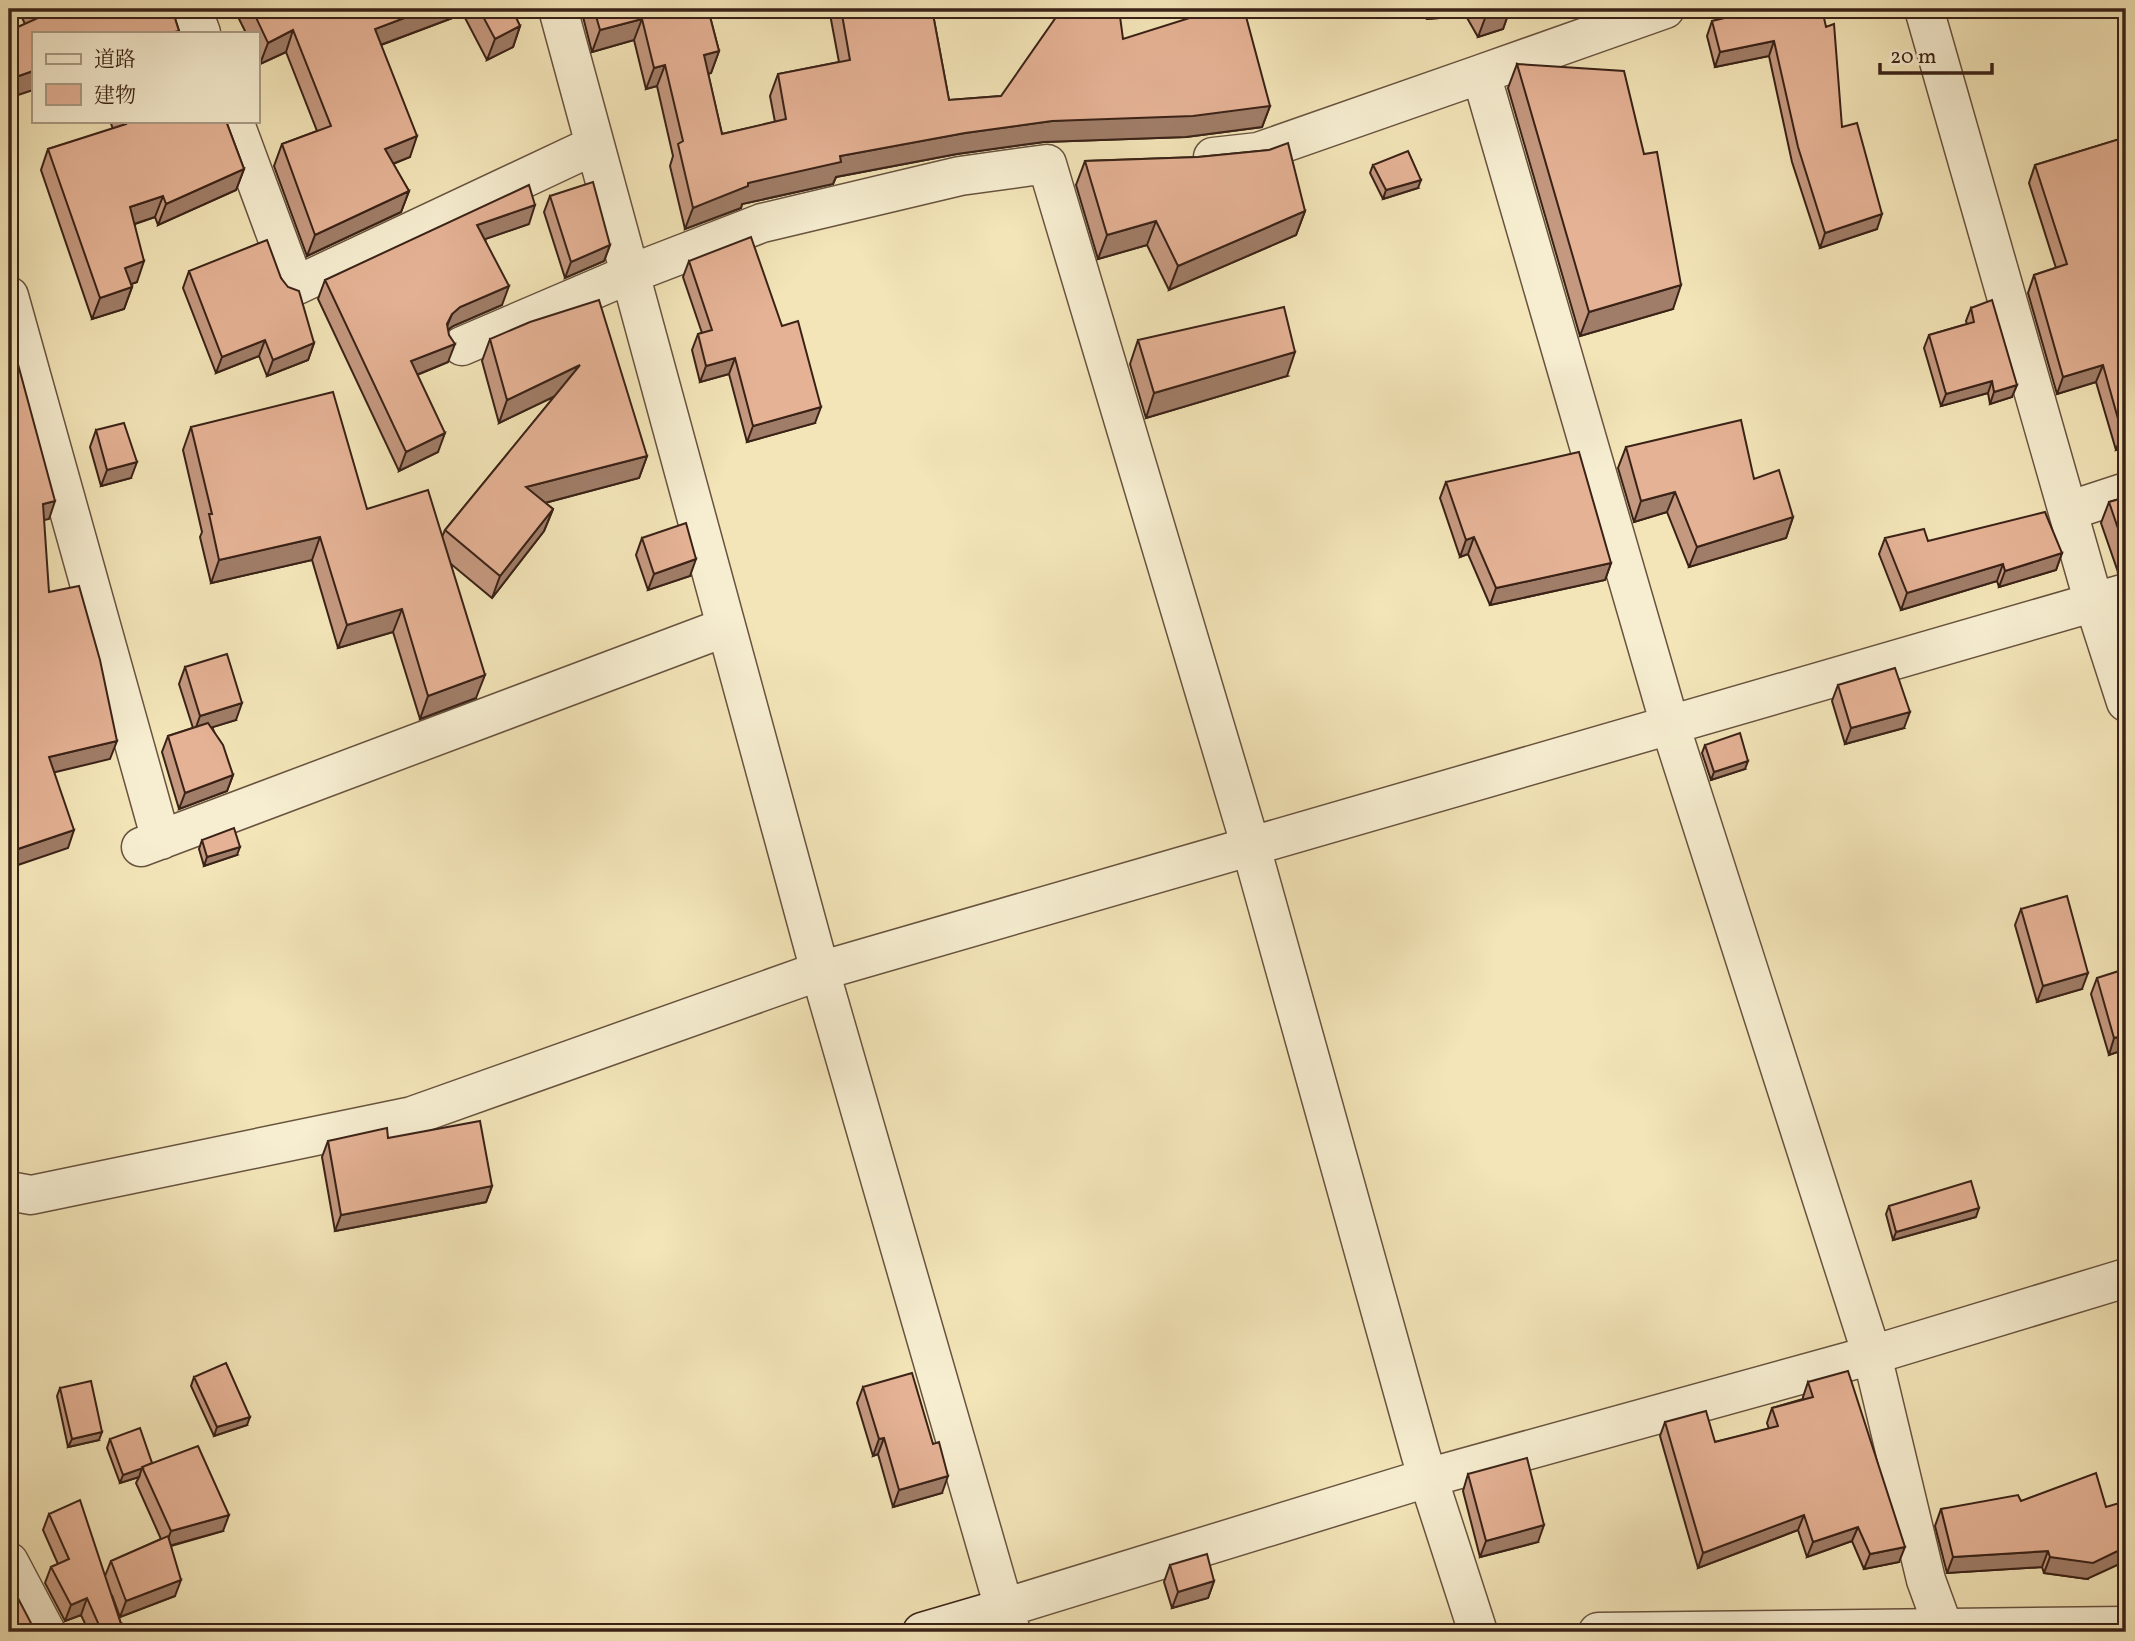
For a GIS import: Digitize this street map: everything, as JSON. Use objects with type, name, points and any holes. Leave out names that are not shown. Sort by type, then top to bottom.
[{"type":"street","points":[[192,9],[201,32]]},
{"type":"street","points":[[558,9],[820,971],[1007,1620]]},
{"type":"street","points":[[1174,160],[1258,152],[1665,9]]},
{"type":"street","points":[[1924,9],[2068,511],[2110,598],[2126,702]]},
{"type":"street","points":[[1482,74],[1670,725],[1872,1355],[1926,1580],[1945,1630]]},
{"type":"street","points":[[234,122],[295,286],[595,145]]},
{"type":"street","points":[[462,346],[630,274],[762,223],[960,176],[1047,164],[1085,163]]},
{"type":"street","points":[[1047,164],[1152,523],[1251,846],[1427,1478],[1478,1632]]},
{"type":"street","points":[[9,296],[151,844],[726,627]]},
{"type":"street","points":[[2068,511],[2126,492]]},
{"type":"street","points":[[9,1191],[31,1195],[412,1116],[820,971],[2110,598]]},
{"type":"street","points":[[922,1632],[1007,1620],[1427,1478],[1872,1355],[2126,1278]]},
{"type":"street","points":[[9,1562],[46,1632]]},
{"type":"street","points":[[1598,1632],[2126,1626]]},
{"type":"building","points":[[35,9],[172,9],[179,31],[32,32],[32,71],[10,79],[9,31],[38,18]]},
{"type":"building","points":[[252,9],[428,9],[375,29],[417,136],[385,149],[409,191],[315,235],[282,144],[331,126],[293,30],[268,43]]},
{"type":"building","points":[[479,9],[512,9],[520,26],[495,39]]},
{"type":"building","points":[[594,9],[708,9],[719,51],[704,55],[722,134],[786,119],[778,74],[850,60],[841,9],[932,9],[949,100],[1001,96],[1059,13],[1119,9],[1123,39],[1218,9],[1244,9],[1270,106],[1193,116],[1052,121],[965,133],[840,156],[841,162],[748,183],[748,186],[693,208],[678,144],[683,141],[665,65],[654,68],[642,19],[600,30]]},
{"type":"building","points":[[1484,9],[1500,9],[1487,13]]},
{"type":"building","points":[[1762,9],[1822,9],[1826,27],[1834,24],[1842,127],[1857,123],[1882,214],[1825,233],[1798,147],[1774,41],[1720,52],[1712,21]]},
{"type":"building","points":[[1517,64],[1624,71],[1644,154],[1657,152],[1681,285],[1589,312]]},
{"type":"building","points":[[125,122],[226,122],[244,169],[166,204],[163,196],[130,207],[144,261],[125,268],[132,287],[100,298],[48,149],[126,124]]},
{"type":"building","points":[[2126,137],[2126,431],[2122,433],[2103,365],[2063,377],[2034,275],[2067,264],[2035,165]]},
{"type":"building","points":[[1288,143],[1305,211],[1178,266],[1156,221],[1107,235],[1085,161],[1198,157],[1269,150]]},
{"type":"building","points":[[1408,151],[1421,180],[1386,190],[1373,165]]},
{"type":"building","points":[[593,182],[610,245],[571,262],[550,196]]},
{"type":"building","points":[[529,185],[535,205],[477,225],[509,286],[460,307],[452,314],[447,324],[449,335],[455,344],[411,361],[445,433],[406,452],[325,280]]},
{"type":"building","points":[[751,237],[782,326],[798,321],[821,407],[753,426],[735,358],[706,366],[698,334],[712,330],[689,261]]},
{"type":"building","points":[[267,240],[281,278],[288,287],[299,291],[314,343],[273,360],[265,340],[222,357],[189,271]]},
{"type":"building","points":[[599,300],[647,456],[526,487],[553,509],[500,576],[445,530],[580,365],[507,400],[490,339],[530,322]]},
{"type":"building","points":[[1992,300],[2017,385],[1994,392],[1992,381],[1946,394],[1929,335],[1974,322],[1971,308]]},
{"type":"building","points":[[1284,307],[1295,352],[1154,393],[1138,340]]},
{"type":"building","points":[[9,331],[55,501],[43,504],[49,592],[79,586],[100,660],[117,741],[49,757],[74,830],[9,852]]},
{"type":"building","points":[[333,392],[367,509],[428,490],[485,675],[428,696],[402,609],[347,625],[320,537],[219,560],[209,514],[212,514],[191,427]]},
{"type":"building","points":[[1741,420],[1754,479],[1779,470],[1793,517],[1697,547],[1675,492],[1641,501],[1626,447]]},
{"type":"building","points":[[124,423],[137,462],[107,470],[96,430]]},
{"type":"building","points":[[1579,452],[1611,563],[1496,588],[1474,537],[1466,540],[1446,482]]},
{"type":"building","points":[[2126,497],[2126,552],[2109,502]]},
{"type":"building","points":[[2045,512],[2062,553],[2005,571],[2003,564],[1907,593],[1885,538],[1924,529],[1928,541]]},
{"type":"building","points":[[686,523],[696,559],[654,574],[642,538]]},
{"type":"building","points":[[227,654],[242,703],[200,716],[185,667]]},
{"type":"building","points":[[1895,668],[1910,712],[1851,728],[1838,685]]},
{"type":"building","points":[[208,723],[223,745],[233,775],[185,793],[168,736]]},
{"type":"building","points":[[1740,733],[1748,761],[1714,772],[1705,745]]},
{"type":"building","points":[[234,828],[240,847],[207,857],[202,840]]},
{"type":"building","points":[[2067,896],[2088,973],[2043,986],[2021,909]]},
{"type":"building","points":[[2119,971],[2126,978],[2126,1035],[2114,1038],[2097,978]]},
{"type":"building","points":[[480,1121],[492,1186],[341,1215],[328,1141],[387,1128],[388,1138]]},
{"type":"building","points":[[1971,1181],[1979,1208],[1896,1232],[1889,1206]]},
{"type":"building","points":[[226,1363],[250,1417],[217,1427],[194,1377]]},
{"type":"building","points":[[1848,1371],[1905,1547],[1870,1554],[1858,1527],[1813,1542],[1804,1515],[1703,1553],[1665,1422],[1706,1411],[1715,1442],[1778,1426],[1772,1408],[1813,1397],[1808,1382]]},
{"type":"building","points":[[912,1373],[933,1444],[939,1442],[948,1476],[899,1490],[884,1438],[879,1439],[863,1387]]},
{"type":"building","points":[[91,1381],[102,1432],[72,1439],[60,1388]]},
{"type":"building","points":[[140,1428],[152,1463],[123,1475],[110,1439]]},
{"type":"building","points":[[198,1446],[229,1515],[171,1531],[142,1467]]},
{"type":"building","points":[[1527,1458],[1544,1525],[1486,1541],[1468,1474]]},
{"type":"building","points":[[2096,1473],[2106,1507],[2126,1501],[2126,1547],[2093,1563],[2050,1557],[2048,1551],[1953,1557],[1941,1509],[2018,1495],[2021,1501]]},
{"type":"building","points":[[80,1500],[121,1624],[102,1632],[87,1598],[71,1605],[51,1567],[69,1559],[49,1514]]},
{"type":"building","points":[[168,1536],[181,1580],[126,1601],[111,1561]]},
{"type":"building","points":[[1207,1554],[1214,1581],[1178,1592],[1170,1565]]},
{"type":"building","points":[[9,1581],[32,1625],[16,1632],[9,1632]]}]
